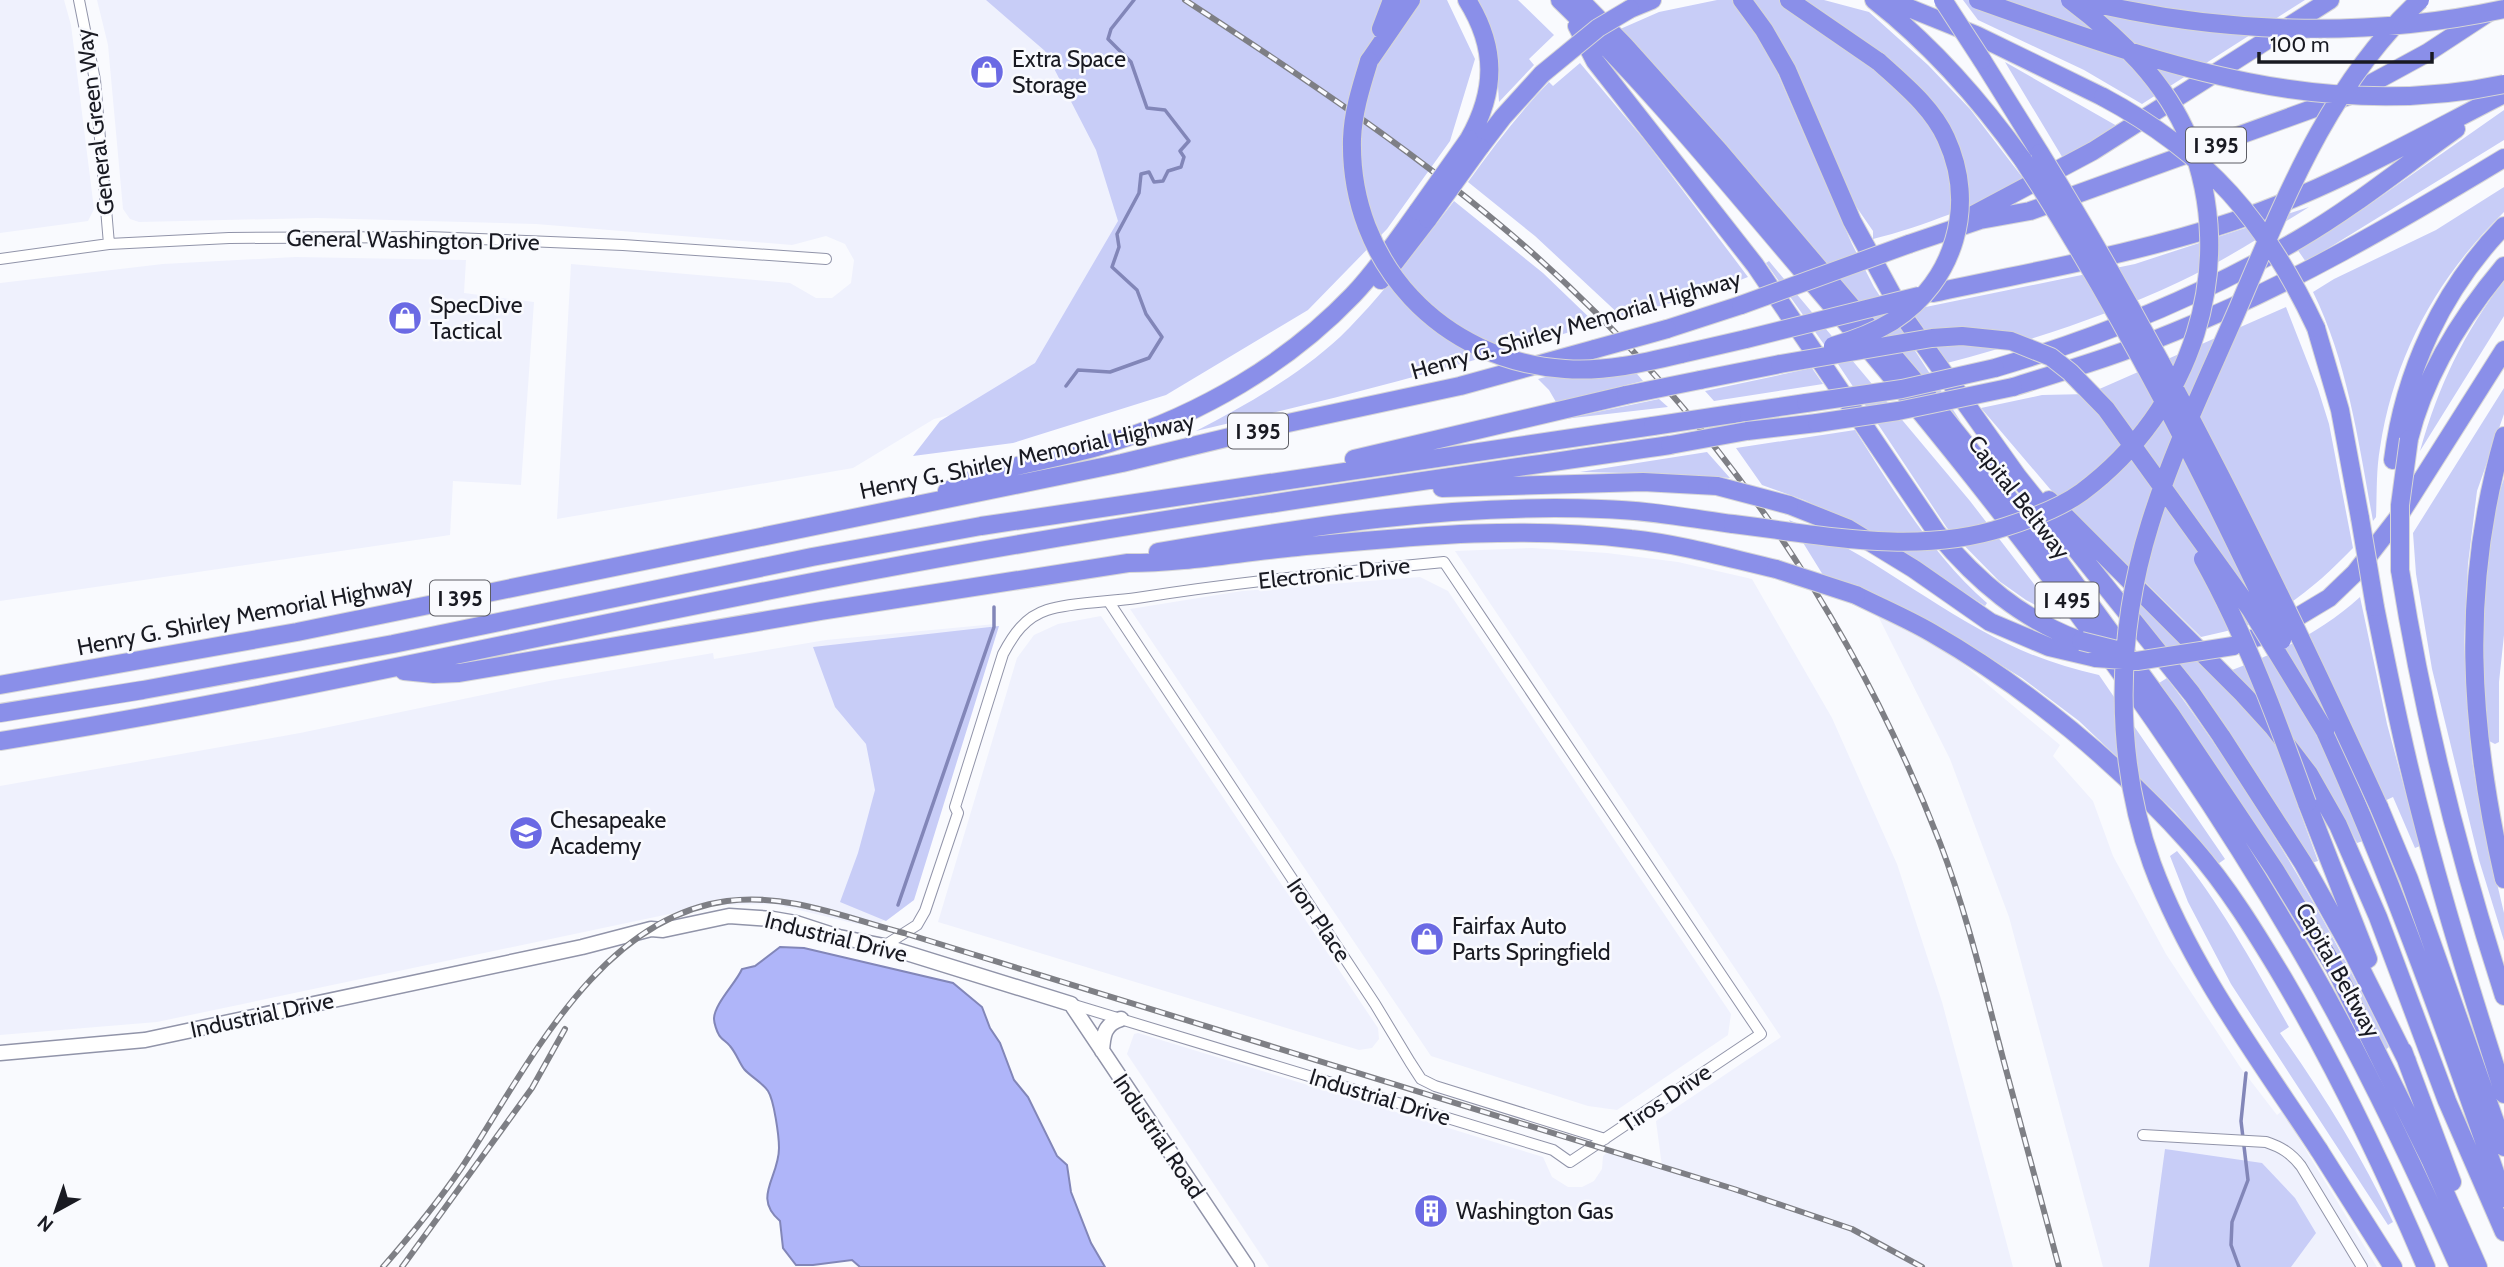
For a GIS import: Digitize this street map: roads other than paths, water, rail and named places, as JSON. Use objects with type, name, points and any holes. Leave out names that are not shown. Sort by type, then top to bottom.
[{"type":"highway","points":[[1392,0],[1369,61],[1354,113],[1352,138],[1356,194],[1373,245],[1393,276],[1419,305],[1444,327],[1482,349],[1516,362],[1563,369],[1592,370],[1630,366],[1681,355],[1933,293],[2158,243],[2232,222],[2340,178],[2504,94]]},
{"type":"highway","points":[[1369,61],[1411,0]]},
{"type":"highway","points":[[1466,0],[1480,26],[1488,50],[1490,73],[1488,95],[1475,143]]},
{"type":"highway","points":[[919,504],[982,476],[1108,444],[1167,421],[1243,383],[1306,338],[1354,295],[1423,215],[1475,143],[1542,74],[1598,28],[1630,9],[1653,0]]},
{"type":"highway","points":[[1742,0],[1764,30],[1787,70],[1852,220],[1906,320],[1945,378],[2034,498],[2192,694],[2221,736],[2303,863],[2350,947],[2407,1061]]},
{"type":"highway","points":[[1789,0],[1879,62]]},
{"type":"highway","points":[[1780,363],[1847,342],[1891,322],[1910,309],[1942,272],[1954,247],[1960,217],[1961,188],[1955,162],[1945,135],[1925,106],[1879,62],[1806,0]]},
{"type":"highway","points":[[1874,0],[1914,33],[1980,102],[2024,160],[2070,232],[2156,385],[2218,505],[2325,732]]},
{"type":"highway","points":[[1889,0],[1976,35],[2129,111],[2159,131],[2208,170],[2229,191],[2265,234],[2286,268],[2316,328],[2340,410],[2375,607],[2400,727],[2431,854],[2504,1094]]},
{"type":"highway","points":[[1943,0],[2040,153],[2128,301],[2258,547],[2371,809],[2504,1198]]},
{"type":"highway","points":[[1978,0],[2153,60],[2280,89],[2391,95],[2434,93],[2504,84]]},
{"type":"highway","points":[[1128,563],[1157,552],[1320,524],[1500,509],[1603,509],[1904,542],[1949,540],[2004,528],[2080,494],[2117,463],[2145,431],[2169,397],[2194,343],[2206,284],[2208,232],[2206,200],[2189,140],[2162,89],[2102,25],[2070,0]]},
{"type":"highway","points":[[2081,0],[2143,13],[2276,28],[2406,25],[2504,9]]},
{"type":"highway","points":[[1909,244],[1982,211],[2093,151],[2330,0]]},
{"type":"highway","points":[[2393,1267],[2207,976],[2178,922],[2152,864],[2136,810],[2127,756],[2124,700],[2127,625],[2150,525],[2178,448],[2273,226],[2325,122],[2383,39],[2420,0]]},
{"type":"highway","points":[[1569,2],[1595,61],[1755,265],[1937,533],[1957,557],[2000,598],[2044,626],[2081,641],[2129,653],[2186,654]]},
{"type":"highway","points":[[1569,2],[1624,44],[1720,152],[1925,393],[2065,570],[2171,715],[2275,870],[2335,968],[2480,1267]]},
{"type":"highway","name":"Capital Beltway","points":[[1569,2],[1632,71],[1870,350],[2014,527],[2134,693],[2230,835],[2309,964],[2380,1099],[2459,1267]]},
{"type":"highway","name":"Henry G. Shirley Memorial Highway","points":[[0,685],[297,632],[1122,463],[1288,423],[1460,386],[1667,329],[1980,220],[2030,211],[2348,96],[2427,53],[2504,2]]},
{"type":"highway","points":[[0,713],[144,690],[393,643],[812,557],[968,529],[1902,388],[1995,368],[2063,348],[2182,300],[2300,239],[2504,94]]},
{"type":"highway","name":"I 395","points":[[0,741],[78,729],[391,669],[884,568],[1043,540],[1670,445],[1747,430],[1898,411],[2013,387],[2109,357],[2176,332],[2273,287],[2333,257],[2504,158]]},
{"type":"highway","points":[[2504,226],[2461,279],[2430,330],[2407,390],[2393,460],[2393,521],[2424,703],[2459,845],[2504,996]]},
{"type":"highway","points":[[2400,570],[2400,505],[2409,439],[2425,391],[2448,344],[2482,293],[2504,266]]},
{"type":"highway","points":[[1234,487],[1700,380],[1780,363],[1932,338],[1962,336],[2011,341],[2051,357],[2090,390],[2106,409],[2251,610],[2371,809],[2409,879],[2504,1147]]},
{"type":"highway","points":[[1411,483],[1444,489],[1517,484],[1643,482],[1717,486],[1789,505],[1847,528],[1914,569],[1990,622],[2049,647],[2096,659],[2137,661],[2233,646],[2274,631],[2329,598],[2355,573],[2397,519],[2504,349]]},
{"type":"highway","points":[[2504,436],[2491,481],[2480,537],[2473,638],[2479,736],[2490,816],[2504,878]]},
{"type":"highway","points":[[2006,458],[2181,629],[2274,728],[2309,774],[2338,825],[2378,917],[2447,1101],[2504,1232]]},
{"type":"highway","points":[[2165,492],[2210,571],[2237,626],[2283,736],[2407,1061],[2480,1267]]},
{"type":"highway","points":[[391,669],[434,674],[459,673],[821,611],[1128,563],[1157,563],[1296,547],[1462,534],[1526,533],[1631,539],[1685,548],[1776,569],[1856,595],[1931,633],[2007,681],[2122,775],[2193,848],[2251,925],[2312,1027],[2379,1161],[2426,1267]]},
{"type":"street","name":"General Green Way","points":[[79,0],[95,80],[109,244]]},
{"type":"street","name":"General Washington Drive","points":[[0,259],[109,244],[229,238],[429,237],[623,245],[826,258]]},
{"type":"street","name":"Electronic Drive","points":[[884,946],[918,925],[925,911],[958,813],[955,807],[989,697],[1010,640],[1031,618],[1045,610],[1216,586],[1444,562],[1761,1034]]},
{"type":"street","name":"Iron Place","points":[[1108,602],[1375,1003],[1422,1079],[1435,1086],[1605,1139]]},
{"type":"street","name":"Industrial Drive","points":[[0,1053],[145,1040],[582,947],[651,929],[663,930],[729,916],[774,919],[884,946],[1553,1150],[1570,1162]]},
{"type":"street","name":"Industrial Road","points":[[1071,1004],[1247,1267]]},
{"type":"street","points":[[1102,1051],[1106,1028],[1121,1019]]},
{"type":"street","name":"Tiros Drive","points":[[1570,1162],[1761,1034]]},
{"type":"street","points":[[2143,1135],[2278,1146],[2292,1155],[2301,1166],[2362,1267]]},
{"type":"waterway","points":[[1066,386],[1078,370],[1110,372],[1149,358],[1162,337],[1146,314],[1137,290],[1112,267],[1119,247],[1117,234],[1139,193],[1141,174],[1149,172],[1154,182],[1163,181],[1168,171],[1181,167],[1184,157],[1180,151],[1189,141],[1165,110],[1147,108],[1131,62],[1108,39],[1111,29],[1134,0]]},
{"type":"waterway","points":[[898,905],[994,627],[994,607]]},
{"type":"waterway","points":[[2239,1267],[2231,1245],[2232,1222],[2248,1180],[2241,1121],[2246,1073]]},
{"type":"railway","points":[[1185,0],[1404,150],[1528,249],[1595,311],[1657,378],[1716,448],[1770,521],[1819,598],[1864,677],[1905,759],[1940,843],[1976,954],[2059,1267]]},
{"type":"railway","points":[[383,1267],[453,1180],[540,1045],[570,1004],[603,967],[640,936],[681,913],[727,901],[750,899],[817,908],[904,933],[1734,1189],[1852,1229],[1922,1267]]},
{"type":"railway","points":[[402,1267],[532,1088],[565,1029]]},
{"type":"place","name":"Extra Space Storage","points":[[987,72]]},
{"type":"place","name":"SpecDive Tactical","points":[[405,318]]},
{"type":"place","name":"Chesapeake Academy","points":[[526,833]]},
{"type":"place","name":"Fairfax Auto Parts Springfield","points":[[1427,939]]},
{"type":"place","name":"Washington Gas","points":[[1431,1211]]}]
